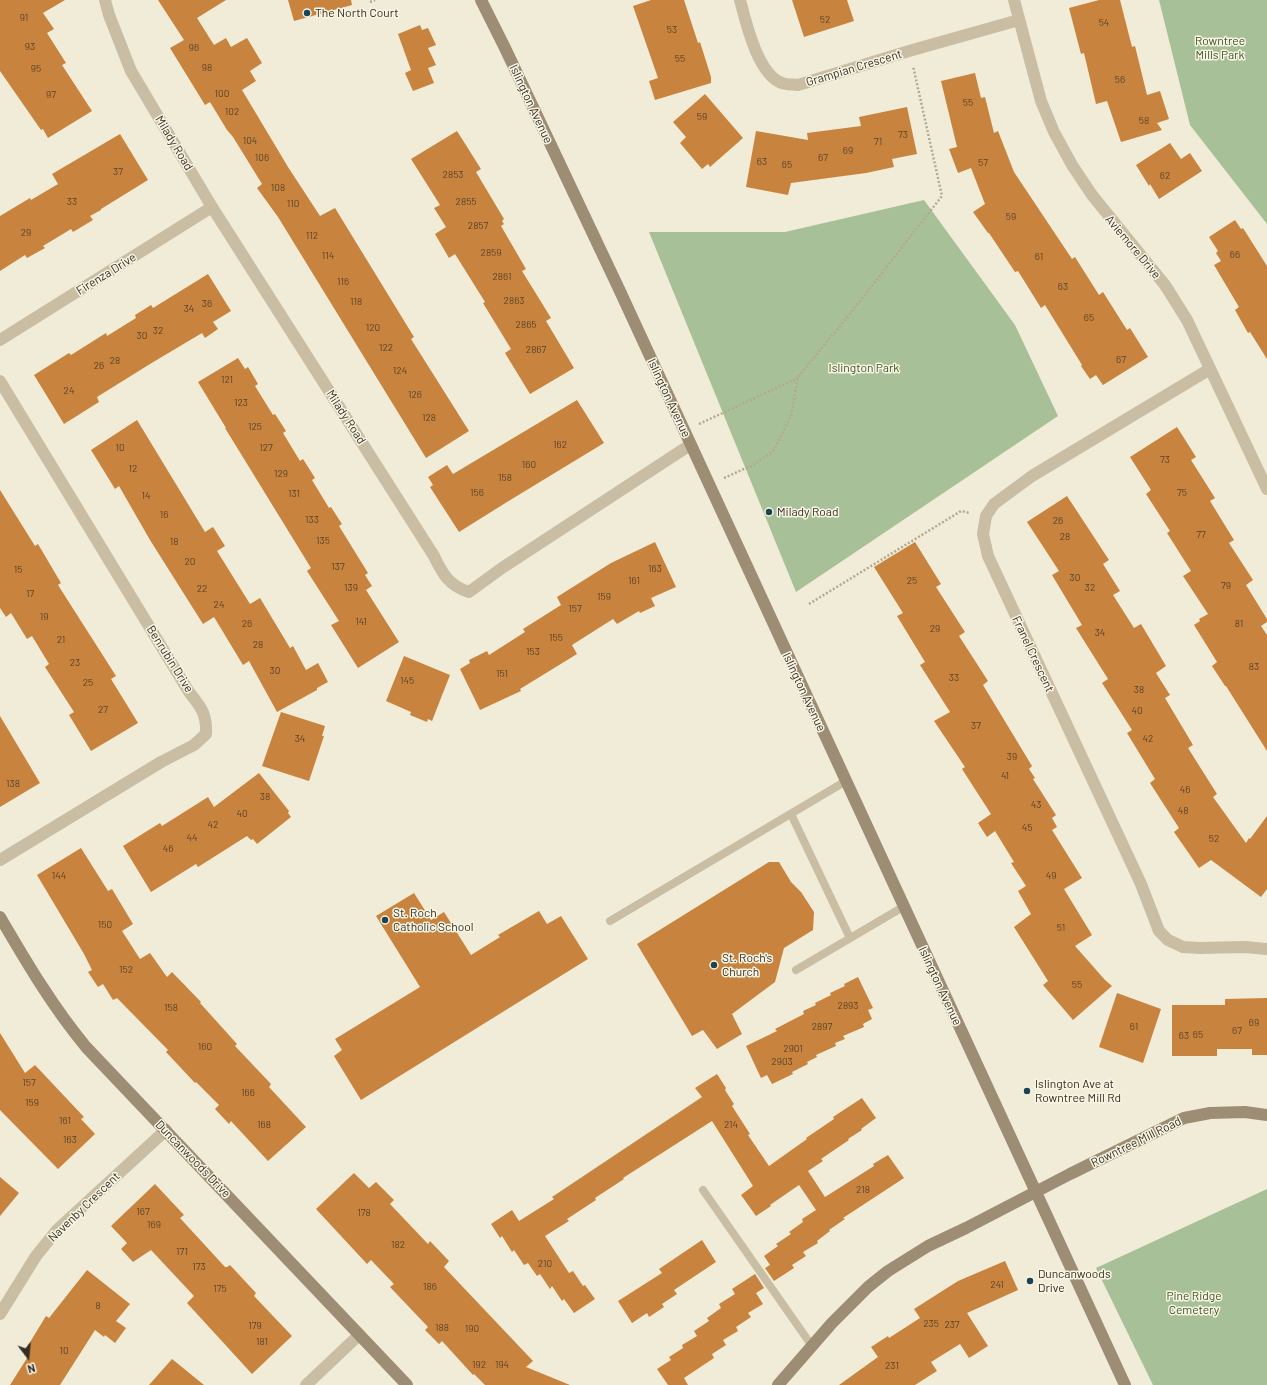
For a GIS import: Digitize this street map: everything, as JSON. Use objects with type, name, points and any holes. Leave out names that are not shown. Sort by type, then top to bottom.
[{"type":"main road","name":"Islington Avenue","points":[[481,0],[505,48],[684,431],[1124,1385]]},
{"type":"main road","name":"Duncanwoods Drive","points":[[0,917],[51,1002],[86,1046],[407,1385]]},
{"type":"main road","name":"Rowntree Mill Road","points":[[1035,1192],[1184,1118],[1210,1114],[1245,1112],[1267,1115]]},
{"type":"main road","points":[[778,1385],[849,1305],[868,1286],[888,1271],[928,1246],[1035,1192]]},
{"type":"street","name":"Milady Road","points":[[106,0],[109,15],[131,71],[212,207],[434,556],[442,572],[459,589],[469,592],[502,568],[690,445]]},
{"type":"street","name":"Grampian Crescent","points":[[740,0],[755,48],[763,67],[772,78],[782,83],[798,85],[1018,20]]},
{"type":"street","name":"Aviemore Drive","points":[[1014,0],[1018,20],[1041,100],[1054,132],[1072,165],[1092,195],[1165,285],[1187,320],[1267,489]]},
{"type":"street","name":"Firenza Drive","points":[[0,340],[212,207]]},
{"type":"street","name":"Franel Crescent","points":[[1210,369],[1032,476],[994,504],[986,516],[982,534],[988,556],[1141,884],[1159,931],[1168,940],[1183,947],[1245,947],[1267,949]]},
{"type":"street","name":"Benrubin Drive","points":[[0,381],[189,692],[201,706],[206,721],[206,734],[194,744],[161,762],[0,860]]},
{"type":"street","name":"Navenby Crescent","points":[[0,1314],[36,1256],[57,1230],[166,1130]]},
{"type":"street","points":[[306,1385],[359,1335]]},
{"type":"lane","points":[[610,922],[846,782]]},
{"type":"lane","points":[[790,814],[850,938]]},
{"type":"lane","points":[[796,970],[904,907]]},
{"type":"lane","points":[[703,1190],[812,1346]]},
{"type":"path","points":[[370,2],[375,0]]},
{"type":"path","points":[[684,431],[798,378],[849,316],[942,196],[909,51]]},
{"type":"path","points":[[709,485],[756,464],[774,450],[791,416],[798,378]]},
{"type":"path","points":[[809,604],[961,511],[986,516]]},
{"type":"green space","name":"Rowntree Mills Park","points":[[1159,0],[1267,0],[1267,224],[1190,125]]},
{"type":"green space","name":"Islington Park","points":[[924,200],[1015,325],[1058,416],[796,592],[649,232],[785,232]]},
{"type":"green space","name":"Pine Ridge Cemetery","points":[[1267,1189],[1267,1385],[1153,1385],[1096,1268]]},
{"type":"building","points":[[0,0],[65,0],[43,13],[54,29],[47,33],[66,63],[62,65],[92,111],[48,138],[0,71]]},
{"type":"building","points":[[158,0],[226,0],[197,18],[214,45],[226,38],[231,47],[247,38],[262,63],[250,71],[256,81],[242,90],[288,167],[320,216],[335,208],[414,337],[411,339],[469,431],[426,458],[278,217],[257,188],[262,184],[233,137],[210,102],[205,105],[170,48],[184,40]]},
{"type":"building","name":"The North Court","points":[[288,0],[351,0],[352,5],[294,21]]},
{"type":"building","points":[[651,0],[684,0],[698,43],[700,42],[711,77],[711,83],[655,100],[649,81],[658,78],[633,6]]},
{"type":"building","points":[[792,0],[847,0],[854,21],[804,37]]},
{"type":"building","points":[[1099,0],[1120,0],[1132,47],[1135,46],[1147,95],[1160,91],[1169,119],[1157,123],[1162,130],[1121,142],[1107,101],[1096,104],[1084,53],[1081,54],[1069,8]]},
{"type":"building","points":[[420,25],[422,30],[428,28],[436,45],[428,48],[436,65],[428,68],[434,83],[413,91],[405,73],[411,70],[398,34]]},
{"type":"building","points":[[975,73],[981,98],[985,97],[994,133],[998,131],[1014,172],[1072,259],[1075,257],[1099,295],[1103,292],[1127,330],[1130,328],[1148,357],[1103,385],[1096,375],[1090,379],[1045,305],[1041,308],[1018,271],[1015,272],[973,212],[985,204],[971,168],[958,173],[949,149],[957,147],[941,81]]},
{"type":"building","points":[[705,94],[743,138],[710,167],[708,164],[702,169],[680,143],[686,137],[673,122]]},
{"type":"building","points":[[907,107],[917,154],[892,159],[894,167],[866,173],[791,183],[788,195],[746,187],[756,131],[808,140],[807,133],[861,126],[859,117]]},
{"type":"building","points":[[457,131],[481,169],[476,172],[504,219],[502,221],[504,224],[501,226],[526,269],[522,271],[551,318],[546,321],[574,368],[530,394],[505,353],[511,349],[483,303],[485,302],[455,254],[449,258],[435,234],[446,227],[434,208],[440,205],[411,159]]},
{"type":"building","points":[[120,134],[148,180],[90,216],[93,220],[73,232],[71,229],[43,246],[45,248],[27,258],[25,255],[0,271],[0,216],[30,198],[31,200],[58,184],[52,174]]},
{"type":"building","points":[[1170,143],[1181,159],[1190,153],[1202,171],[1159,199],[1136,165]]},
{"type":"building","points":[[1235,220],[1241,229],[1243,228],[1267,266],[1267,359],[1250,332],[1248,333],[1235,310],[1239,307],[1214,265],[1221,261],[1216,253],[1218,251],[1209,237]]},
{"type":"building","points":[[208,274],[231,311],[213,322],[218,329],[205,338],[202,333],[150,364],[97,397],[99,402],[64,424],[34,375],[69,353],[71,355],[106,333],[107,336],[136,318],[135,315],[151,305],[153,308]]},
{"type":"building","points":[[238,358],[245,369],[248,367],[258,384],[255,386],[273,415],[275,414],[286,431],[283,433],[300,461],[303,459],[315,478],[312,480],[329,508],[331,507],[342,524],[339,526],[368,573],[365,575],[372,586],[366,590],[399,642],[358,668],[331,625],[339,621],[307,571],[311,568],[198,382]]},
{"type":"building","points":[[577,400],[604,443],[459,532],[430,487],[433,485],[428,477],[447,465],[453,474]]},
{"type":"building","points":[[137,420],[205,532],[213,527],[225,546],[217,551],[250,604],[260,598],[290,648],[293,646],[306,670],[318,663],[328,682],[317,688],[317,690],[277,712],[249,661],[243,665],[214,617],[203,624],[150,540],[119,486],[115,489],[91,450]]},
{"type":"building","points":[[1177,427],[1196,457],[1191,460],[1215,498],[1210,501],[1234,540],[1229,543],[1253,580],[1246,585],[1267,619],[1267,622],[1261,626],[1267,635],[1267,751],[1212,666],[1217,662],[1194,625],[1200,621],[1199,619],[1208,614],[1183,576],[1191,571],[1167,533],[1170,531],[1146,494],[1151,490],[1130,457]]},
{"type":"building","points":[[0,490],[35,546],[38,544],[61,583],[58,585],[116,676],[111,679],[138,723],[91,751],[69,715],[74,712],[45,667],[49,664],[32,636],[27,639],[11,613],[6,617],[0,608]]},
{"type":"building","points":[[1067,496],[1109,560],[1103,564],[1120,591],[1113,595],[1134,628],[1141,624],[1166,666],[1156,673],[1170,695],[1165,698],[1193,745],[1188,748],[1217,794],[1213,797],[1246,843],[1267,816],[1267,889],[1261,897],[1211,860],[1199,868],[1174,832],[1179,828],[1150,783],[1155,779],[1127,733],[1132,730],[1102,683],[1108,679],[1076,628],[1082,625],[1052,575],[1059,571],[1027,522]]},
{"type":"building","points":[[655,542],[676,587],[651,598],[655,606],[640,613],[639,611],[617,624],[613,619],[572,645],[577,654],[520,689],[521,691],[480,710],[460,669],[470,663],[469,660],[487,651],[489,655],[525,632],[523,629],[561,605],[557,597],[611,563]]},
{"type":"building","points":[[915,542],[941,584],[936,587],[965,632],[959,636],[988,681],[983,685],[1032,766],[1029,769],[1035,778],[1033,779],[1056,815],[1052,818],[1057,827],[1052,830],[1082,878],[1064,889],[1092,935],[1075,946],[1112,986],[1073,1020],[1043,985],[1048,981],[1014,927],[1031,914],[1018,891],[1026,886],[1011,863],[1014,862],[995,831],[987,837],[978,823],[991,814],[962,769],[965,767],[934,721],[950,712],[920,665],[925,662],[897,616],[903,613],[874,567]]},
{"type":"building","points":[[404,656],[450,675],[432,721],[428,719],[427,722],[410,715],[411,712],[386,701]]},
{"type":"building","points":[[281,712],[325,726],[322,736],[324,736],[309,781],[262,766]]},
{"type":"building","points":[[0,716],[40,783],[0,807]]},
{"type":"building","points":[[259,773],[289,811],[288,813],[291,817],[257,844],[253,839],[251,840],[247,836],[198,867],[196,864],[151,892],[123,846],[160,823],[162,826],[208,797],[214,807]]},
{"type":"building","points":[[81,848],[108,891],[112,889],[133,924],[122,931],[140,959],[150,953],[167,977],[172,972],[201,1002],[200,1003],[237,1044],[235,1046],[271,1084],[269,1087],[306,1127],[268,1161],[231,1121],[229,1124],[215,1109],[219,1105],[196,1082],[195,1083],[166,1052],[168,1050],[117,998],[113,1000],[103,984],[98,987],[88,972],[92,970],[84,954],[37,875]]},
{"type":"building","name":"St. Roch's Church","points":[[769,862],[779,862],[791,882],[801,892],[814,912],[813,930],[784,948],[775,982],[732,1014],[742,1034],[717,1049],[703,1030],[692,1036],[637,944]]},
{"type":"building","points":[[414,893],[431,920],[444,912],[471,955],[500,937],[498,935],[539,911],[547,924],[561,916],[588,959],[361,1100],[334,1056],[342,1050],[335,1039],[420,987],[376,916]]},
{"type":"building","points":[[858,977],[873,1008],[868,1010],[872,1019],[863,1024],[864,1027],[843,1036],[845,1039],[835,1043],[836,1046],[816,1055],[817,1057],[807,1062],[808,1064],[792,1072],[793,1074],[772,1084],[767,1075],[761,1078],[746,1046],[777,1031],[775,1029],[804,1014],[803,1011],[816,1005],[815,1003],[831,995],[830,993],[845,986],[844,984]]},
{"type":"building","points":[[1117,993],[1161,1009],[1143,1063],[1099,1047]]},
{"type":"building","points":[[1267,998],[1267,1055],[1252,1055],[1252,1049],[1217,1049],[1217,1056],[1172,1056],[1172,1005],[1225,1005],[1225,999]]},
{"type":"building","points":[[0,1033],[25,1073],[35,1065],[84,1117],[81,1119],[95,1134],[58,1169],[0,1110]]},
{"type":"building","points":[[717,1074],[734,1104],[732,1106],[750,1134],[748,1135],[769,1166],[834,1119],[833,1117],[862,1098],[876,1118],[848,1139],[849,1140],[821,1159],[823,1161],[808,1171],[825,1197],[874,1166],[873,1164],[888,1155],[904,1178],[843,1218],[845,1219],[829,1230],[830,1231],[817,1241],[818,1243],[803,1252],[806,1256],[792,1265],[794,1268],[774,1281],[765,1268],[770,1265],[764,1256],[778,1246],[776,1244],[791,1234],[789,1232],[803,1222],[802,1219],[816,1210],[799,1185],[756,1216],[741,1195],[753,1186],[712,1121],[623,1178],[624,1179],[595,1198],[596,1200],[567,1219],[569,1221],[545,1236],[569,1273],[573,1271],[583,1286],[585,1285],[595,1299],[574,1313],[564,1299],[562,1301],[552,1286],[550,1289],[540,1274],[537,1276],[528,1263],[524,1265],[514,1250],[512,1252],[502,1236],[500,1238],[491,1224],[512,1210],[519,1221],[554,1199],[552,1197],[702,1097],[695,1088]]},
{"type":"building","points":[[354,1173],[369,1188],[376,1182],[394,1200],[390,1204],[428,1244],[430,1241],[449,1261],[444,1267],[533,1361],[526,1367],[570,1385],[485,1385],[474,1374],[473,1375],[442,1341],[439,1344],[425,1330],[428,1327],[390,1287],[394,1284],[371,1260],[367,1264],[316,1209]]},
{"type":"building","points":[[0,1177],[19,1193],[0,1216]]},
{"type":"building","points":[[155,1184],[184,1215],[180,1218],[225,1267],[230,1265],[256,1293],[254,1296],[292,1336],[252,1374],[187,1303],[194,1296],[151,1250],[133,1262],[121,1249],[127,1243],[111,1226]]},
{"type":"building","points":[[702,1240],[716,1262],[674,1290],[677,1294],[662,1304],[664,1307],[649,1317],[647,1313],[632,1323],[618,1301],[662,1273],[659,1269]]},
{"type":"building","points":[[1005,1261],[1018,1290],[967,1313],[988,1346],[969,1358],[960,1344],[931,1362],[937,1371],[915,1385],[839,1385],[878,1357],[871,1347],[888,1336],[889,1338],[920,1318],[914,1309],[958,1281]]},
{"type":"building","points":[[87,1270],[130,1304],[116,1321],[126,1328],[115,1343],[105,1335],[104,1337],[95,1330],[60,1385],[10,1385],[29,1355],[24,1352],[46,1316],[49,1318]]},
{"type":"building","points":[[755,1274],[764,1288],[756,1293],[763,1304],[748,1313],[751,1317],[736,1327],[738,1331],[723,1340],[726,1345],[712,1354],[714,1358],[684,1378],[688,1385],[668,1385],[657,1369],[671,1360],[669,1357],[683,1348],[682,1345],[697,1336],[694,1331],[709,1321],[707,1318],[721,1308],[719,1304],[735,1294],[732,1289]]},
{"type":"building","points":[[172,1359],[204,1385],[149,1385]]},
{"type":"place","name":"The North Court","points":[[307,13]]},
{"type":"place","name":"Milady Road","points":[[769,512]]},
{"type":"place","name":"St. Roch Catholic School","points":[[385,920]]},
{"type":"place","name":"St. Roch's Church","points":[[714,965]]},
{"type":"place","name":"Islington Ave at Rowntree Mill Rd","points":[[1027,1091]]},
{"type":"place","name":"Duncanwoods Drive","points":[[1030,1281]]}]
